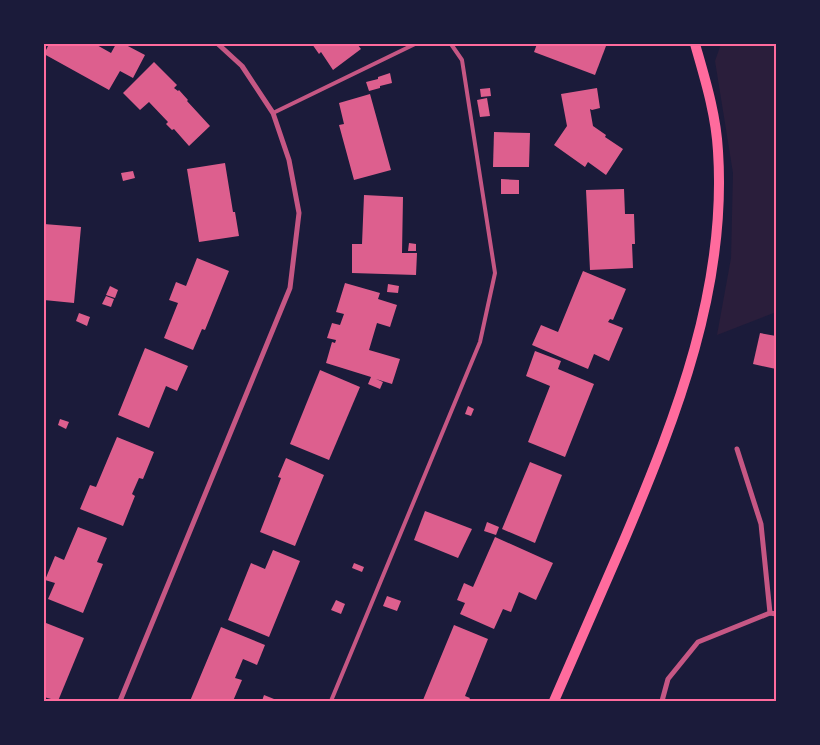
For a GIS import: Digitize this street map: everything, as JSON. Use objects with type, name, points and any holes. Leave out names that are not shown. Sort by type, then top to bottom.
[{"type":"main road","points":[[554,701],[671,426],[689,373],[701,324],[717,236],[718,150],[713,112],[695,44]]},
{"type":"street","points":[[120,701],[290,288],[299,212],[289,160],[273,113],[242,66],[218,44]]},
{"type":"street","points":[[737,449],[762,524],[770,613]]},
{"type":"street","points":[[662,701],[668,679],[698,642],[770,613],[776,614]]},
{"type":"lane","points":[[273,113],[415,44]]},
{"type":"lane","points":[[330,701],[480,342],[496,273],[462,60],[451,44]]},
{"type":"shaded area","points":[[721,44],[776,44],[776,312],[717,335],[731,258],[733,173],[715,61]]},
{"type":"building","points":[[49,44],[95,44],[111,53],[116,44],[124,44],[145,55],[133,78],[120,71],[109,90],[44,54]]},
{"type":"building","points":[[312,44],[357,44],[361,49],[333,70],[321,52],[319,54]]},
{"type":"building","points":[[537,44],[600,44],[606,46],[595,75],[534,52]]},
{"type":"building","points":[[154,62],[177,85],[174,88],[179,90],[210,126],[189,146],[174,129],[172,130],[166,124],[168,122],[149,102],[140,110],[123,93]]},
{"type":"building","points":[[390,73],[392,83],[369,91],[366,82]]},
{"type":"building","points":[[490,88],[491,96],[481,97],[480,89]]},
{"type":"building","points":[[597,88],[600,108],[590,109],[593,126],[623,149],[606,175],[588,162],[585,167],[554,145],[567,126],[561,94]]},
{"type":"building","points":[[370,94],[391,170],[354,180],[339,125],[344,124],[339,103]]},
{"type":"building","points":[[487,98],[490,116],[480,117],[477,100]]},
{"type":"building","points":[[494,132],[530,133],[529,167],[493,167]]},
{"type":"building","points":[[225,163],[239,236],[199,242],[187,169]]},
{"type":"building","points":[[133,171],[135,178],[123,181],[121,173]]},
{"type":"building","points":[[501,179],[519,180],[519,194],[501,194]]},
{"type":"building","points":[[624,189],[625,214],[634,214],[635,244],[632,244],[633,268],[590,270],[586,190]]},
{"type":"building","points":[[364,195],[403,197],[402,253],[417,253],[416,275],[352,273],[352,244],[362,244]]},
{"type":"building","points":[[44,224],[81,227],[74,303],[44,300]]},
{"type":"building","points":[[409,243],[416,244],[416,251],[408,251]]},
{"type":"building","points":[[197,258],[229,271],[205,330],[202,329],[193,350],[164,338],[178,303],[169,300],[176,282],[186,286]]},
{"type":"building","points":[[583,271],[626,289],[613,320],[610,319],[608,322],[623,328],[609,361],[594,354],[588,369],[532,345],[541,325],[558,332]]},
{"type":"building","points":[[345,283],[380,293],[378,299],[397,305],[390,327],[377,323],[369,350],[400,359],[392,384],[376,379],[383,382],[380,389],[368,384],[371,377],[326,363],[332,342],[335,343],[336,340],[327,338],[332,323],[340,325],[344,314],[336,312]]},
{"type":"building","points":[[388,284],[399,286],[398,293],[387,292]]},
{"type":"building","points":[[110,286],[118,290],[115,298],[106,295]]},
{"type":"building","points":[[106,296],[114,299],[111,307],[102,304]]},
{"type":"building","points":[[79,313],[90,317],[87,326],[76,321]]},
{"type":"building","points":[[760,333],[776,336],[776,369],[753,364]]},
{"type":"building","points":[[145,348],[188,366],[177,391],[166,386],[149,428],[118,415]]},
{"type":"building","points":[[535,351],[561,361],[558,369],[594,384],[565,457],[528,442],[550,386],[526,376]]},
{"type":"building","points":[[320,370],[360,387],[329,460],[290,444]]},
{"type":"building","points":[[468,406],[474,409],[471,416],[465,414]]},
{"type":"building","points":[[60,419],[69,422],[66,429],[58,425]]},
{"type":"building","points":[[117,437],[154,452],[143,479],[139,478],[132,494],[135,496],[123,526],[80,509],[90,485],[96,487]]},
{"type":"building","points":[[286,458],[324,475],[295,546],[260,532],[281,478],[278,477]]},
{"type":"building","points":[[530,462],[562,475],[535,543],[502,529]]},
{"type":"building","points":[[425,511],[472,529],[458,558],[414,540]]},
{"type":"building","points":[[487,522],[499,527],[496,535],[484,531]]},
{"type":"building","points":[[78,527],[107,538],[97,562],[103,564],[83,613],[48,599],[55,583],[45,580],[55,556],[64,560]]},
{"type":"building","points":[[495,537],[553,563],[536,600],[519,592],[511,612],[503,609],[494,629],[460,614],[465,603],[457,600],[464,583],[473,587]]},
{"type":"building","points":[[273,550],[300,561],[269,637],[228,620],[251,563],[265,569]]},
{"type":"building","points":[[354,563],[364,567],[362,572],[352,568]]},
{"type":"building","points":[[387,596],[401,601],[397,611],[383,606]]},
{"type":"building","points":[[336,600],[345,604],[341,614],[331,610]]},
{"type":"building","points":[[46,623],[84,638],[58,701],[44,697],[44,628]]},
{"type":"building","points":[[454,625],[488,639],[465,696],[470,698],[468,701],[425,701],[423,700]]},
{"type":"building","points":[[221,627],[265,645],[257,665],[243,659],[235,678],[242,680],[233,701],[190,701]]},
{"type":"building","points":[[264,695],[279,701],[262,701]]}]
